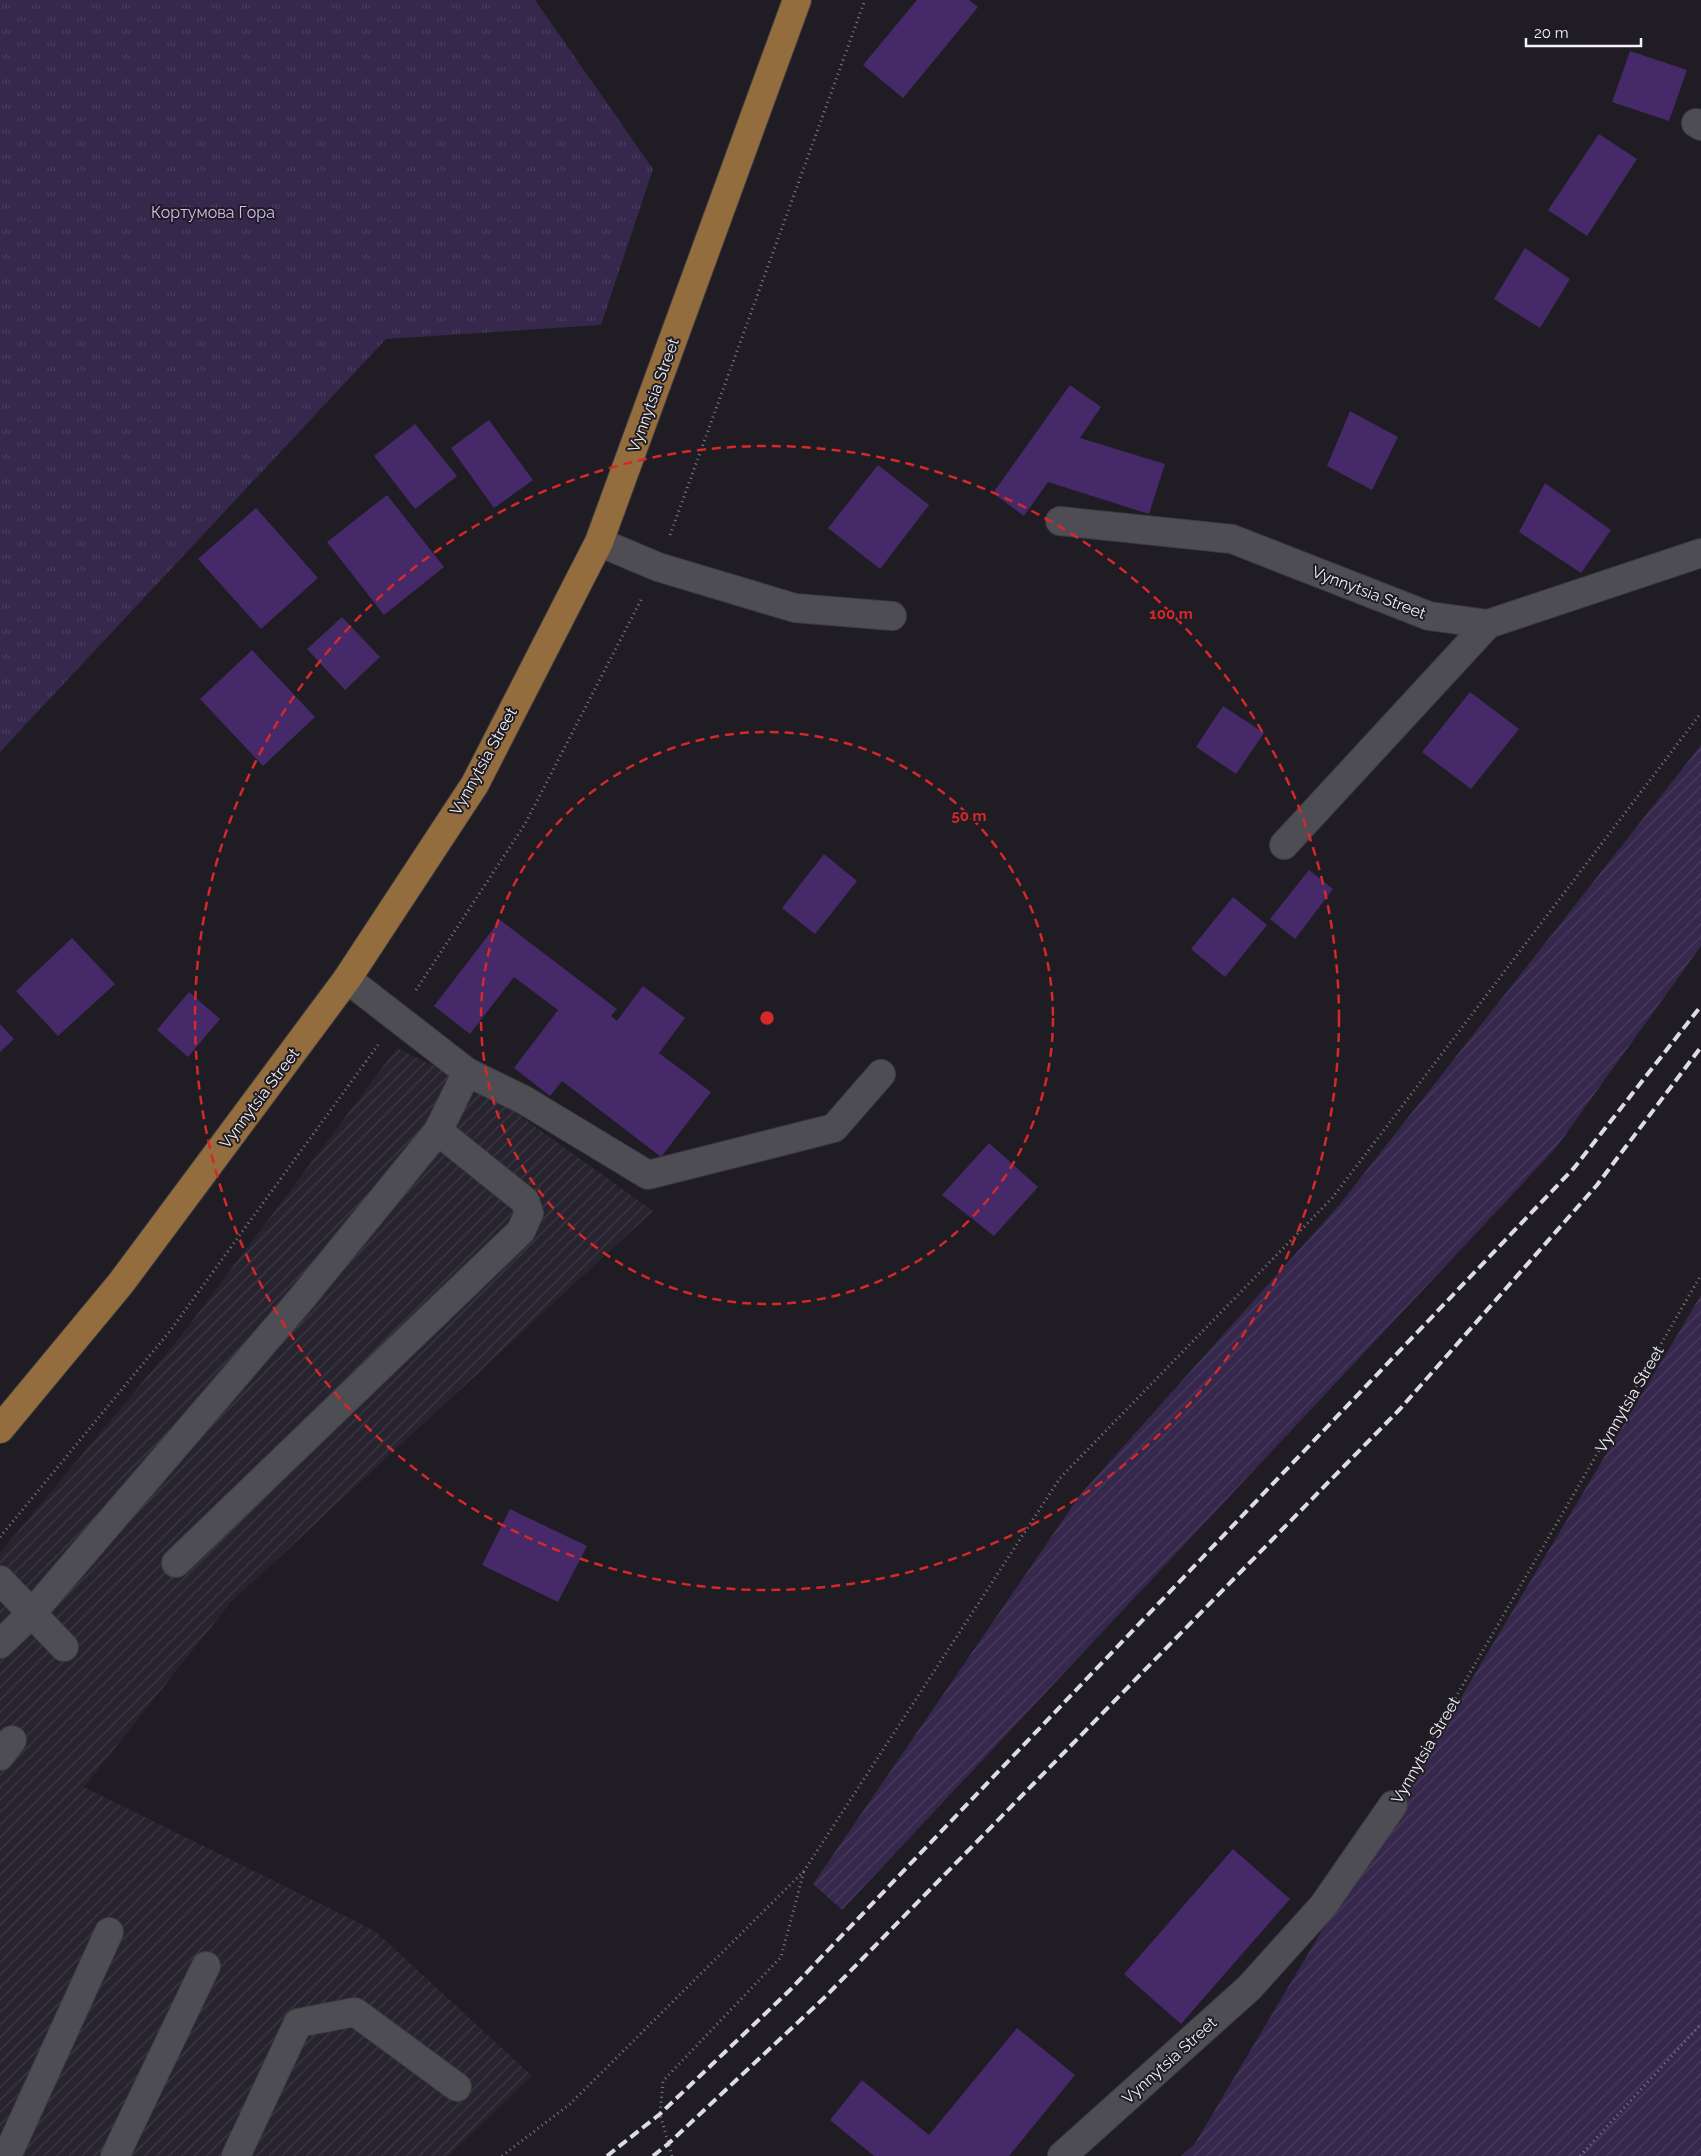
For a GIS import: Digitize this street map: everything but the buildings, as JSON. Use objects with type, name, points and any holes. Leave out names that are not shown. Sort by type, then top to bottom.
[{"type":"main road","name":"Vynnytsia Street","points":[[0,1428],[121,1283],[347,979],[474,784],[599,542],[797,0]]},
{"type":"street","name":"Vynnytsia Street","points":[[1060,521],[1232,538],[1429,616],[1488,624],[1701,553]]},
{"type":"street","points":[[599,542],[658,567],[795,608],[892,616]]},
{"type":"street","points":[[1284,845],[1488,624]]},
{"type":"street","points":[[347,979],[467,1072],[524,1100],[648,1175],[834,1128],[881,1074]]},
{"type":"street","points":[[0,1644],[32,1613],[302,1298],[438,1130],[467,1072]]},
{"type":"street","points":[[176,1563],[520,1231],[529,1213],[525,1201],[438,1130]]},
{"type":"street","points":[[0,1580],[64,1647]]},
{"type":"street","name":"Vynnytsia Street","points":[[1062,2156],[1249,1988],[1324,1906],[1393,1805]]},
{"type":"street","points":[[7,2156],[109,1932]]},
{"type":"street","points":[[115,2156],[206,1966]]},
{"type":"street","points":[[236,2156],[298,2023],[355,2012],[457,2088]]},
{"type":"path","points":[[502,2156],[570,2104],[804,1871],[1060,1478],[1333,1197],[1701,713]]},
{"type":"path","name":"Vynnytsia Street","points":[[1393,1805],[1701,1275]]},
{"type":"path","points":[[672,2156],[660,2114],[663,2081],[781,1957],[804,1871]]},
{"type":"path","points":[[1580,2156],[1701,2024]]},
{"type":"shaded area","points":[[397,1048],[484,1090],[653,1211],[231,1602],[84,1787],[375,1931],[532,2076],[448,2156],[0,2156],[0,1553],[180,1337]]},
{"type":"green space","name":"Кортумова Гора","points":[[0,0],[535,0],[653,169],[601,325],[386,339],[0,752]]},
{"type":"green space","points":[[1701,745],[1701,946],[1555,1149],[842,1910],[813,1884],[1080,1495],[1340,1204]]},
{"type":"green space","points":[[1701,1295],[1701,2156],[1181,2156],[1194,2145]]},
{"type":"railway","points":[[607,2156],[660,2114],[789,1991],[1574,1168],[1701,1006]]},
{"type":"railway","points":[[653,2156],[825,1997],[1400,1409],[1597,1185],[1701,1047]]}]
